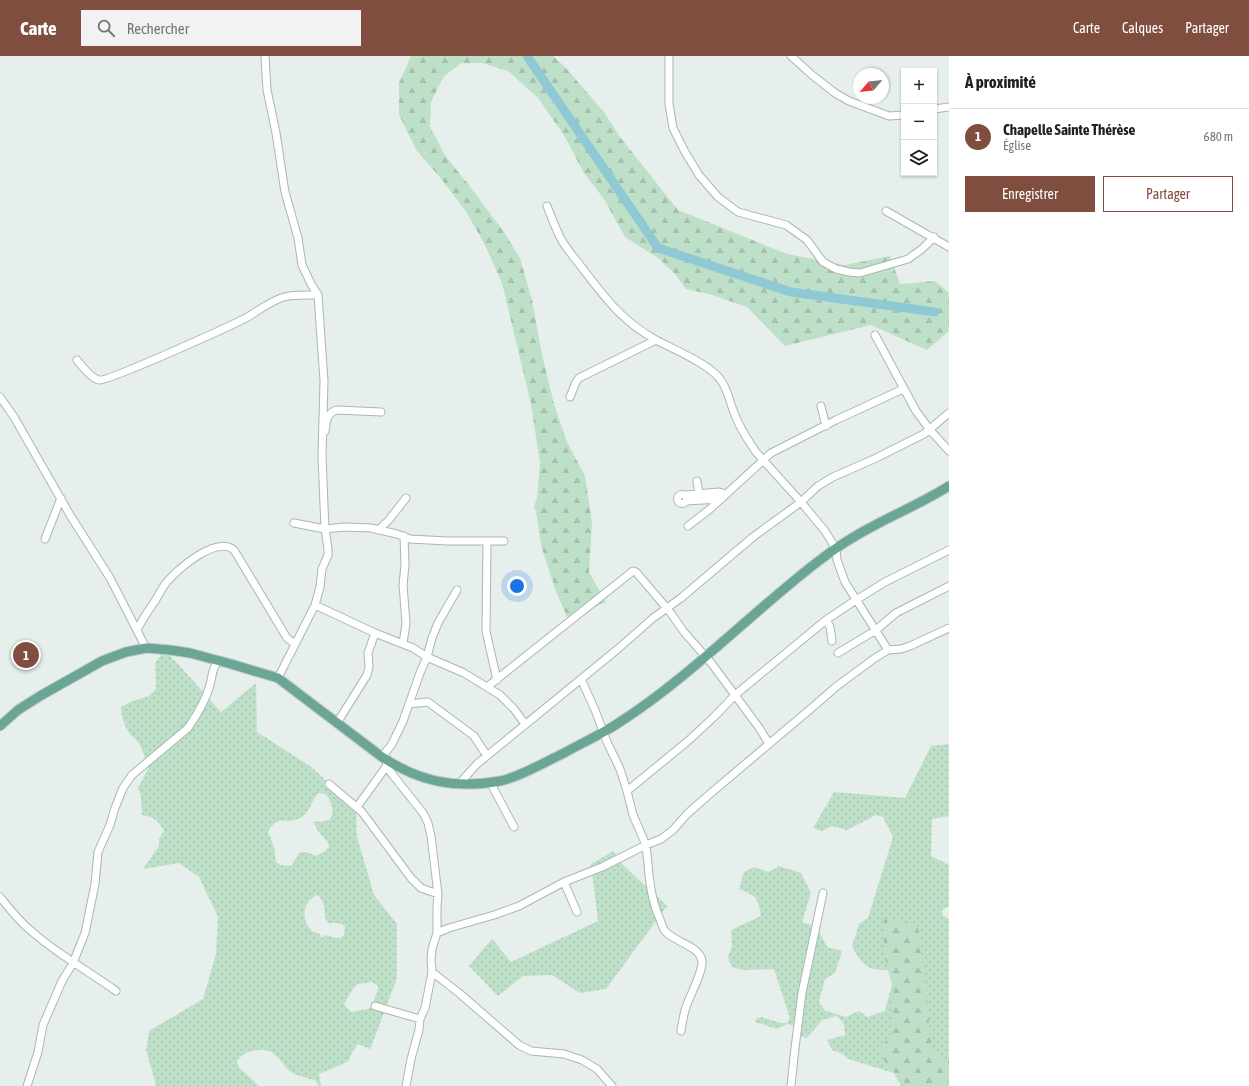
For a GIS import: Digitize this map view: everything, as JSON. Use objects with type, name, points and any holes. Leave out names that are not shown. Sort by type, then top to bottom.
[{"type":"main road","points":[[0,726],[18,710],[40,696],[89,667],[114,656],[146,648],[180,651],[239,666],[278,678],[385,760],[399,768],[425,778],[444,783],[459,784],[502,780],[532,768],[603,732],[640,708],[706,657],[760,609],[817,562],[881,522],[903,512],[949,486]]},
{"type":"street","points":[[265,56],[267,90],[276,133],[285,192],[298,238],[302,265],[318,295],[324,382],[322,444],[325,529],[328,549],[328,555],[322,569],[320,587],[315,605],[278,678]]},
{"type":"street","points":[[669,56],[669,104],[673,128],[699,175],[718,197],[738,212],[786,225],[807,240],[824,262],[849,272],[860,273],[908,259],[922,249],[934,237]]},
{"type":"street","points":[[791,56],[835,93],[849,101],[889,116],[901,115]]},
{"type":"street","points":[[937,109],[949,107]]},
{"type":"street","points":[[547,206],[560,237],[567,249],[610,304],[627,321],[656,340],[681,352],[710,369],[721,379],[740,428],[763,460],[825,531],[836,549],[836,560],[845,582],[888,650]]},
{"type":"street","points":[[886,211],[934,237],[949,247]]},
{"type":"street","points":[[77,360],[94,378],[103,380],[245,318],[283,297],[295,295],[318,295]]},
{"type":"street","points":[[875,335],[916,411],[930,430],[949,451]]},
{"type":"street","points":[[570,397],[579,378],[656,340]]},
{"type":"street","points":[[688,526],[724,496],[771,453],[903,389]]},
{"type":"street","points":[[0,396],[110,578],[146,648]]},
{"type":"street","points":[[821,406],[826,426]]},
{"type":"street","points":[[322,444],[330,413],[337,410],[381,412]]},
{"type":"street","points":[[459,784],[477,764],[525,724],[653,618],[681,598],[753,537],[801,502],[818,486],[833,477],[924,434],[949,413]]},
{"type":"street","points":[[697,481],[699,494]]},
{"type":"street","points":[[719,492],[724,496],[711,498],[686,498],[699,494],[719,492]]},
{"type":"street","points":[[45,539],[61,498]]},
{"type":"street","points":[[378,530],[388,521],[406,498]]},
{"type":"street","points":[[294,523],[325,529],[360,527],[404,536],[410,539],[504,542]]},
{"type":"street","points":[[403,644],[406,623],[403,585],[405,566],[404,536]]},
{"type":"street","points":[[487,542],[486,631],[497,680]]},
{"type":"street","points":[[137,630],[144,616],[167,581],[186,564],[207,550],[227,546],[234,550],[287,638],[295,644]]},
{"type":"street","points":[[627,791],[688,741],[735,695],[826,620],[885,582],[949,550]]},
{"type":"street","points":[[487,687],[633,571],[636,572],[670,612],[684,632],[706,657],[735,695],[769,744]]},
{"type":"street","points":[[838,653],[876,630],[896,613],[949,586]]},
{"type":"street","points":[[357,807],[385,760],[403,721],[428,657],[432,638],[438,623],[457,590]]},
{"type":"street","points":[[315,605],[375,633],[413,648],[428,657],[464,673],[500,695],[525,724]]},
{"type":"street","points":[[826,620],[830,628],[832,641]]},
{"type":"street","points":[[437,933],[513,908],[564,882],[602,867],[661,839],[711,793],[837,686],[880,654],[888,650],[901,649],[910,646],[949,628]]},
{"type":"street","points":[[337,723],[367,675],[368,653],[375,633]]},
{"type":"street","points":[[27,1086],[38,1052],[43,1025],[62,981],[73,963],[85,933],[95,884],[98,852],[110,825],[123,788],[132,775],[188,728],[202,704],[210,685],[213,668],[218,661]]},
{"type":"street","points":[[581,679],[620,769],[633,816],[646,845],[651,895],[661,922],[665,930],[674,938],[696,950],[702,960],[701,967],[686,1008],[681,1030]]},
{"type":"street","points":[[409,704],[428,702],[474,736],[487,756]]},
{"type":"street","points":[[385,760],[389,770],[424,813],[428,823],[438,894],[436,907],[437,933],[432,949],[432,972],[425,1008],[420,1018],[406,1086]]},
{"type":"street","points":[[490,782],[514,827]]},
{"type":"street","points":[[329,784],[357,807],[411,878],[421,888],[438,894]]},
{"type":"street","points":[[564,882],[577,912]]},
{"type":"street","points":[[791,1086],[794,1048],[802,993],[823,893]]},
{"type":"street","points":[[0,897],[28,928],[73,963],[92,974],[116,992]]},
{"type":"street","points":[[432,972],[459,993],[519,1045],[531,1051],[564,1054],[582,1060],[597,1069],[612,1086]]},
{"type":"street","points":[[375,1006],[420,1018]]},
{"type":"green space","points":[[411,56],[553,56],[564,66],[604,112],[620,137],[678,210],[787,254],[845,265],[890,256],[900,284],[935,281],[949,293],[949,331],[927,350],[871,325],[785,346],[747,307],[712,295],[686,289],[675,274],[658,258],[625,237],[604,199],[584,173],[565,137],[538,98],[508,71],[482,63],[462,63],[444,76],[431,102],[430,127],[446,157],[504,232],[520,258],[532,300],[542,355],[554,404],[567,442],[585,476],[592,523],[589,572],[606,602],[568,619],[555,589],[541,545],[536,511],[534,507],[537,498],[540,463],[531,404],[502,283],[484,243],[465,210],[417,151],[399,115],[399,83]]},
{"type":"green space","points":[[161,647],[221,712],[256,683],[257,732],[310,766],[356,808],[357,837],[374,895],[397,924],[397,978],[370,1050],[358,1044],[351,1054],[349,1061],[319,1074],[321,1086],[319,1086],[315,1080],[299,1076],[291,1072],[273,1053],[258,1050],[248,1052],[237,1062],[239,1067],[259,1086],[155,1086],[155,1081],[146,1050],[149,1031],[203,999],[216,954],[218,917],[199,877],[179,863],[143,869],[159,846],[159,839],[164,831],[160,824],[155,820],[142,815],[141,797],[138,788],[148,769],[140,745],[125,725],[121,707],[130,702],[149,696],[156,689],[155,663],[161,655]],"holes":[[[319,793],[325,794],[329,799],[332,807],[332,814],[329,820],[313,822],[318,831],[328,842],[329,847],[316,856],[306,852],[300,852],[291,866],[280,865],[276,862],[274,847],[268,832],[272,826],[279,821],[290,821],[304,816]],[[316,895],[319,896],[322,900],[326,920],[328,923],[339,923],[345,926],[344,935],[340,938],[326,935],[321,938],[320,934],[310,929],[305,918],[305,908]],[[372,982],[378,986],[378,990],[371,1007],[368,1009],[351,1012],[344,1004],[355,986],[358,984]]]},
{"type":"green space","points":[[949,744],[949,816],[932,819],[931,856],[949,865],[949,906],[942,910],[943,916],[949,919],[949,1086],[901,1086],[894,1073],[848,1059],[843,1054],[832,1050],[827,1040],[845,1035],[844,1024],[837,1016],[822,1020],[807,1038],[800,1036],[794,1026],[787,1024],[777,1029],[755,1022],[756,1019],[761,1017],[781,1023],[787,1023],[790,1018],[774,969],[742,970],[732,967],[728,957],[732,946],[731,930],[761,916],[759,905],[755,898],[739,889],[744,872],[754,867],[769,872],[779,866],[801,873],[811,893],[802,922],[817,927],[827,947],[842,951],[835,973],[825,979],[819,1001],[824,1010],[846,1017],[859,1011],[867,1017],[885,1011],[892,984],[888,970],[870,968],[862,962],[852,946],[859,924],[868,918],[893,837],[883,817],[876,815],[847,830],[832,826],[822,831],[813,828],[834,792],[905,798],[931,746]]},
{"type":"green space","points":[[613,851],[622,864],[667,906],[606,989],[580,993],[552,975],[523,976],[498,996],[469,966],[492,939],[511,962],[598,921],[590,865]]},
{"type":"green space","points":[[884,919],[918,926],[932,1049],[949,1061],[949,1086],[904,1086],[875,1049],[891,1038],[894,983],[884,957]]},
{"type":"waterway","points":[[527,56],[658,248],[791,292],[935,312]]},
{"type":"place","name":"Chapelle Sainte Thérèse","points":[[26,655]]}]
